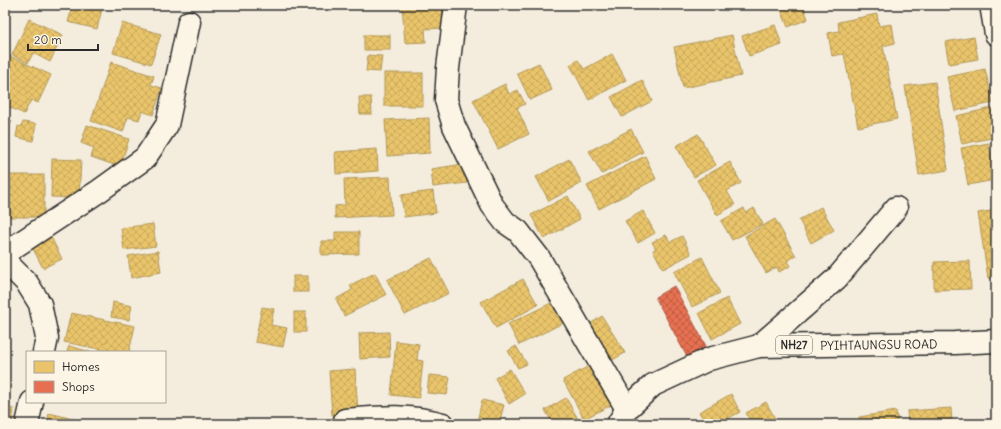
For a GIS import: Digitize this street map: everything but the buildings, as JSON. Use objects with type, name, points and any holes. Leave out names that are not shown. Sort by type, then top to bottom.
[{"type":"main road","points":[[456,5],[448,68],[446,100],[454,126],[492,205],[505,222],[518,231],[539,258],[623,417]]},
{"type":"main road","points":[[991,5],[996,34]]},
{"type":"main road","points":[[5,253],[99,191],[145,158],[167,125],[189,22]]},
{"type":"main road","points":[[759,346],[837,278],[896,208]]},
{"type":"main road","points":[[5,262],[27,283],[40,304],[47,338],[44,351]]},
{"type":"main road","name":"PYIHTAUNGSU ROAD","points":[[623,417],[653,385],[709,359],[759,346],[996,341]]},
{"type":"main road","points":[[27,424],[32,403]]},
{"type":"main road","points":[[345,420],[387,416],[424,418],[443,424]]}]
